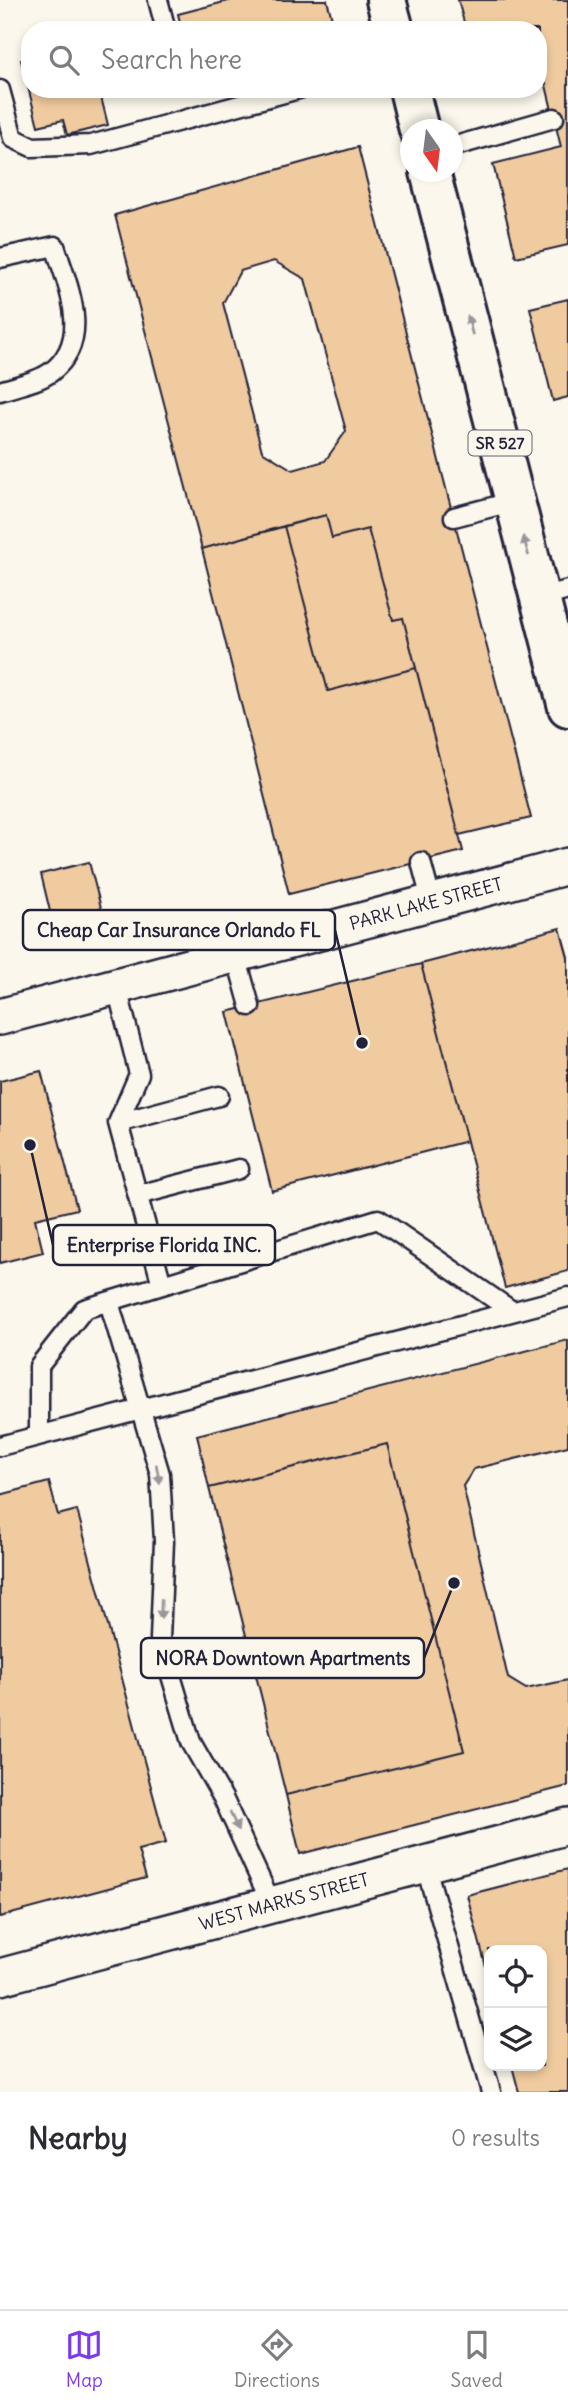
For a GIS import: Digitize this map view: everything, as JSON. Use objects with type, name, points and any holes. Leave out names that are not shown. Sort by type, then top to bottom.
[{"type":"main road","points":[[386,0],[392,21]]},
{"type":"main road","points":[[411,98],[416,119]]},
{"type":"main road","name":"SR 527","points":[[433,182],[515,501],[554,594],[568,706]]},
{"type":"street","name":"PARK LAKE STREET","points":[[0,1017],[568,866]]},
{"type":"street","name":"WEST MARKS STREET","points":[[0,1977],[568,1826]]},
{"type":"lane","points":[[158,0],[164,21]]},
{"type":"lane","points":[[0,90],[13,138],[32,147],[91,145],[266,98]]},
{"type":"lane","points":[[463,144],[554,118]]},
{"type":"lane","points":[[0,258],[54,246],[75,307],[72,350],[50,373],[0,391]]},
{"type":"lane","points":[[454,517],[515,501]]},
{"type":"lane","points":[[421,862],[432,903]]},
{"type":"lane","points":[[236,956],[250,1006]]},
{"type":"lane","points":[[117,988],[139,1074],[118,1123],[162,1285]]},
{"type":"lane","points":[[118,1123],[219,1096]]},
{"type":"lane","points":[[138,1195],[239,1169]]},
{"type":"lane","points":[[39,1435],[39,1366],[85,1309],[378,1219],[512,1311]]},
{"type":"lane","points":[[0,1446],[568,1297]]},
{"type":"lane","points":[[109,1302],[160,1474],[164,1541],[160,1639],[191,1742],[223,1798],[272,1905]]},
{"type":"lane","points":[[425,1864],[491,2092]]},
{"type":"building","points":[[232,0],[327,0],[333,21],[180,21],[178,14]]},
{"type":"building","points":[[458,0],[568,0],[568,245],[516,257],[493,164],[561,147],[547,89],[547,21],[464,21]]},
{"type":"building","points":[[31,98],[101,98],[108,125],[67,135],[63,120],[38,126]]},
{"type":"building","points":[[358,147],[531,818],[459,835],[403,618],[393,620],[368,529],[332,538],[326,515],[202,549],[115,215]],"holes":[[[274,261],[305,279],[346,431],[325,461],[293,470],[262,451],[223,303],[240,271]]]},
{"type":"building","points":[[568,299],[568,397],[553,401],[530,308]]},
{"type":"building","points":[[326,515],[332,538],[368,529],[393,620],[403,618],[416,668],[328,691],[284,526]]},
{"type":"building","points":[[284,526],[328,691],[416,668],[463,851],[289,894],[202,549]]},
{"type":"building","points":[[89,862],[104,919],[55,932],[41,874]]},
{"type":"building","points":[[560,928],[568,957],[568,1271],[505,1288],[421,964]]},
{"type":"building","points":[[421,964],[467,1141],[272,1191],[227,1012]]},
{"type":"building","points":[[41,1071],[77,1209],[35,1219],[43,1252],[0,1263],[0,1081]]},
{"type":"building","points":[[568,1340],[568,1446],[474,1469],[463,1486],[508,1678],[526,1689],[568,1680],[568,1786],[300,1854],[286,1795],[464,1751],[387,1444],[209,1488],[197,1435]]},
{"type":"building","points":[[387,1444],[464,1751],[286,1795],[209,1488]]},
{"type":"building","points":[[49,1482],[58,1515],[77,1510],[166,1843],[138,1850],[146,1878],[0,1917],[0,1495]]},
{"type":"building","points":[[568,1869],[568,2092],[519,2092],[513,2071],[547,2071],[547,1945],[484,1945],[484,1959],[467,1895]]},
{"type":"place","name":"Cheap Car Insurance Orlando FL","points":[[362,1043]]},
{"type":"place","name":"Enterprise Florida INC.","points":[[30,1145]]},
{"type":"place","name":"NORA Downtown Apartments","points":[[454,1583]]}]
